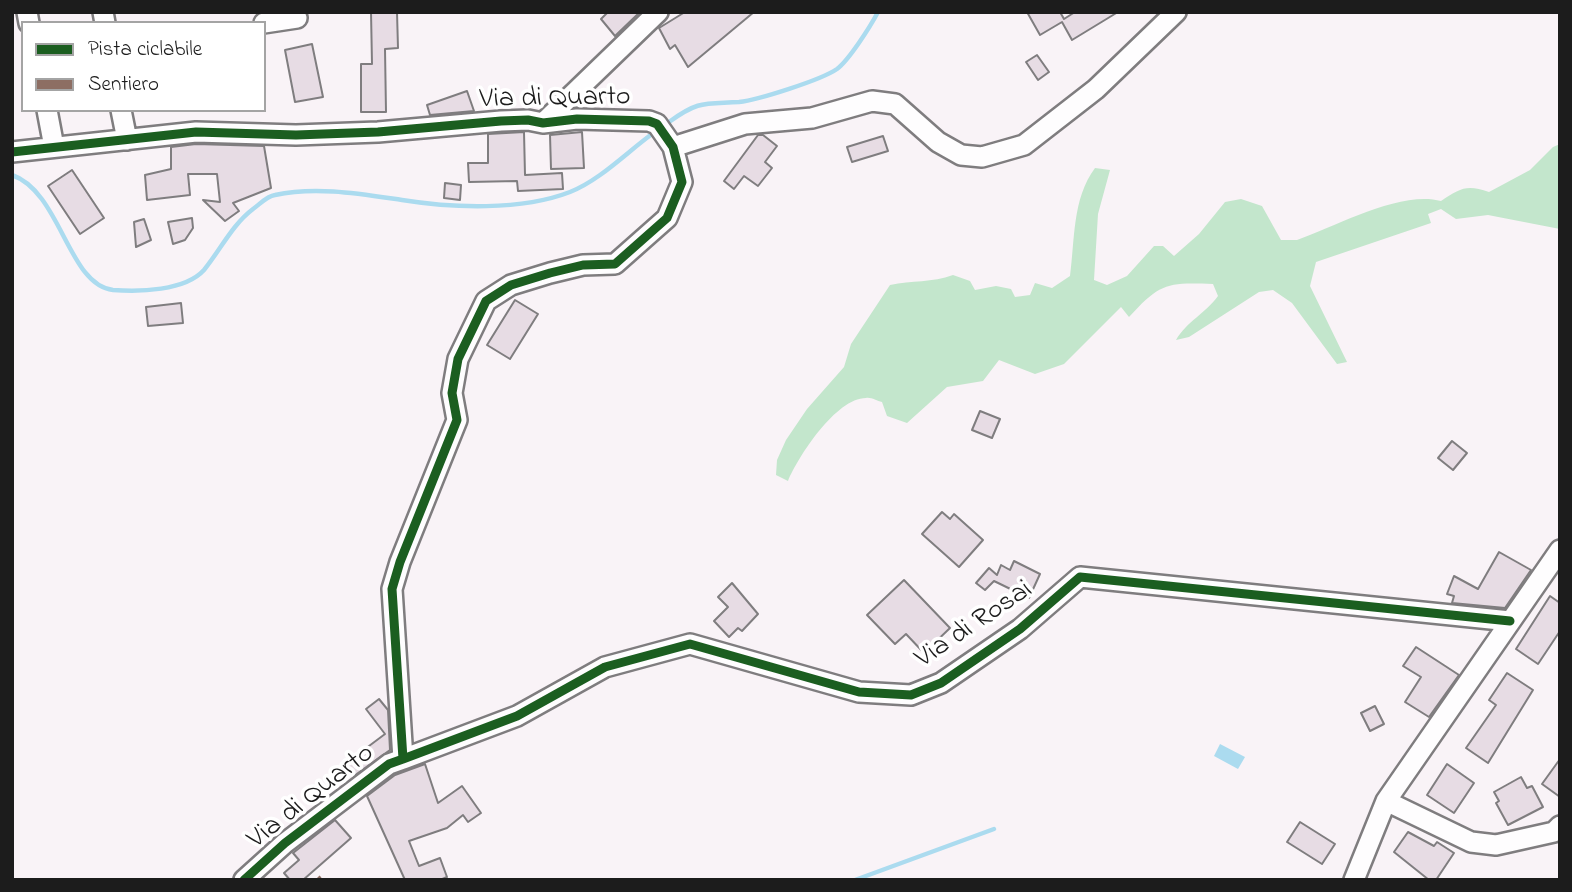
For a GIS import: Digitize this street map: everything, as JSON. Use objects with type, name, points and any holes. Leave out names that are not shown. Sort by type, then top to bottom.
[{"type":"street","points":[[543,123],[658,12]]},
{"type":"street","points":[[673,147],[745,124],[813,118],[872,101],[895,104],[938,142],[961,155],[982,157],[1024,145],[1096,89],[1176,12]]},
{"type":"street","points":[[266,23],[297,18]]},
{"type":"street","points":[[47,112],[54,147]]},
{"type":"street","points":[[121,112],[127,139]]},
{"type":"street","name":"Via di Quarto","points":[[12,152],[196,132],[296,135],[378,132],[500,121],[528,120],[543,123],[578,119],[649,121],[657,124],[673,147],[682,182],[667,218],[615,264],[583,265],[550,273],[511,285],[486,301],[458,359],[452,393],[457,420],[400,562],[392,589],[403,759],[389,764],[285,843],[244,880]]},
{"type":"street","points":[[1354,880],[1386,801],[1560,550]]},
{"type":"street","name":"Via di Rosai","points":[[403,759],[517,716],[605,667],[690,644],[859,692],[911,695],[941,683],[1020,629],[1080,577],[1510,621]]},
{"type":"street","points":[[1386,801],[1471,842],[1496,845],[1554,832],[1560,826]]},
{"type":"green space","points":[[1560,144],[1560,229],[1488,215],[1456,219],[1441,209],[1428,214],[1431,223],[1316,262],[1310,286],[1347,362],[1337,364],[1292,303],[1273,290],[1259,292],[1189,337],[1176,340],[1218,296],[1213,284],[1174,285],[1157,291],[1129,317],[1121,307],[1064,364],[1035,374],[999,360],[983,381],[947,387],[907,423],[887,416],[882,402],[868,398],[854,401],[831,418],[809,444],[788,481],[776,475],[777,460],[786,440],[807,409],[844,367],[851,344],[890,285],[953,275],[970,281],[975,290],[996,286],[1011,289],[1015,297],[1030,295],[1035,283],[1052,288],[1070,276],[1078,206],[1095,168],[1110,170],[1098,214],[1094,280],[1107,285],[1127,276],[1154,246],[1163,246],[1174,256],[1199,234],[1225,202],[1241,199],[1262,206],[1281,240],[1297,240],[1369,211],[1407,200],[1441,201],[1459,190],[1469,188],[1489,192],[1530,170],[1553,147]]},
{"type":"water","points":[[1220,744],[1245,757],[1238,769],[1214,756]]},
{"type":"building","points":[[371,12],[397,12],[398,48],[385,49],[386,112],[361,112],[361,64],[372,64]]},
{"type":"building","points":[[608,12],[640,12],[615,36],[601,19]]},
{"type":"building","points":[[685,12],[754,12],[688,67],[675,45],[670,49],[659,28]]},
{"type":"building","points":[[1027,12],[1060,12],[1064,19],[1075,12],[1118,12],[1072,40],[1062,22],[1040,35]]},
{"type":"building","points":[[312,44],[323,97],[295,102],[285,50]]},
{"type":"building","points":[[1037,55],[1049,72],[1038,80],[1026,62]]},
{"type":"building","points":[[467,91],[474,111],[430,115],[427,105]]},
{"type":"building","points":[[524,132],[525,175],[562,173],[563,189],[518,191],[517,181],[469,182],[468,163],[488,163],[488,134]]},
{"type":"building","points":[[582,132],[584,168],[551,169],[550,135]]},
{"type":"building","points":[[758,135],[763,135],[777,146],[765,162],[772,168],[758,186],[744,176],[734,189],[724,181]]},
{"type":"building","points":[[883,136],[888,151],[852,162],[847,147]]},
{"type":"building","points":[[196,144],[264,146],[271,188],[233,203],[239,211],[225,221],[203,200],[220,202],[217,174],[188,174],[190,195],[147,200],[145,175],[171,169],[171,147]]},
{"type":"building","points":[[72,170],[104,218],[80,234],[48,186]]},
{"type":"building","points":[[445,183],[461,185],[460,200],[444,198]]},
{"type":"building","points":[[192,218],[193,228],[185,240],[173,244],[168,222]]},
{"type":"building","points":[[144,219],[151,240],[136,247],[134,222]]},
{"type":"building","points":[[515,300],[538,314],[510,359],[487,345]]},
{"type":"building","points":[[181,303],[183,323],[148,326],[146,307]]},
{"type":"building","points":[[980,411],[1000,419],[992,438],[972,430]]},
{"type":"building","points":[[1452,441],[1467,453],[1453,470],[1438,458]]},
{"type":"building","points":[[942,512],[950,519],[954,514],[983,540],[959,567],[922,534]]},
{"type":"building","points":[[1499,552],[1531,570],[1505,608],[1452,603],[1454,596],[1447,594],[1454,576],[1478,589]]},
{"type":"building","points":[[1014,561],[1040,574],[1029,598],[994,581],[985,590],[976,583],[989,568],[997,575],[1001,565],[1010,570]]},
{"type":"building","points":[[904,580],[950,628],[924,653],[906,634],[895,644],[867,615]]},
{"type":"building","points":[[732,583],[758,614],[742,631],[738,628],[729,637],[714,621],[728,607],[718,597]]},
{"type":"building","points":[[1550,596],[1560,603],[1560,631],[1538,664],[1516,649]]},
{"type":"building","points":[[1416,647],[1459,675],[1429,717],[1405,702],[1421,677],[1403,666]]},
{"type":"building","points":[[1507,673],[1533,690],[1488,763],[1466,748],[1496,705],[1489,700]]},
{"type":"building","points":[[379,699],[388,710],[390,750],[354,776],[345,764],[385,734],[366,709]]},
{"type":"building","points":[[1375,706],[1384,724],[1370,731],[1361,713]]},
{"type":"building","points":[[1560,759],[1560,797],[1542,784]]},
{"type":"building","points":[[425,764],[438,803],[462,786],[481,813],[468,822],[463,815],[447,828],[409,841],[419,866],[440,858],[447,877],[440,880],[405,880],[367,796],[395,775]]},
{"type":"building","points":[[1447,764],[1474,783],[1454,813],[1427,795]]},
{"type":"building","points":[[1521,777],[1527,788],[1532,786],[1543,807],[1508,825],[1496,803],[1499,801],[1494,792]]},
{"type":"building","points":[[335,820],[351,838],[303,880],[290,880],[284,873],[299,860],[293,853]]},
{"type":"building","points":[[1300,822],[1335,844],[1322,864],[1287,842]]},
{"type":"building","points":[[1408,832],[1434,846],[1437,842],[1454,853],[1436,880],[1429,880],[1394,852]]},
{"type":"waterway","points":[[669,122],[695,107],[760,98],[804,84],[837,69],[865,34],[878,12]]},
{"type":"waterway","points":[[12,175],[29,185],[42,199],[85,272],[98,284],[113,290],[136,291],[174,286],[196,277],[239,222],[272,196],[322,191],[464,206],[530,202],[581,187],[652,134]]},
{"type":"waterway","points":[[855,880],[994,829]]},
{"type":"cycle path","points":[[12,152],[196,132],[296,135],[378,132],[501,121],[528,120],[543,123],[577,119],[649,121],[657,124],[673,147],[682,182],[667,218],[615,264],[583,265],[550,273],[511,285],[486,301],[458,359],[452,393],[457,420],[400,562],[392,589],[403,759],[389,764],[285,843],[244,880]]},
{"type":"cycle path","points":[[403,759],[517,716],[605,667],[690,644],[859,692],[911,695],[941,683],[1020,629],[1080,577],[1510,621]]}]
